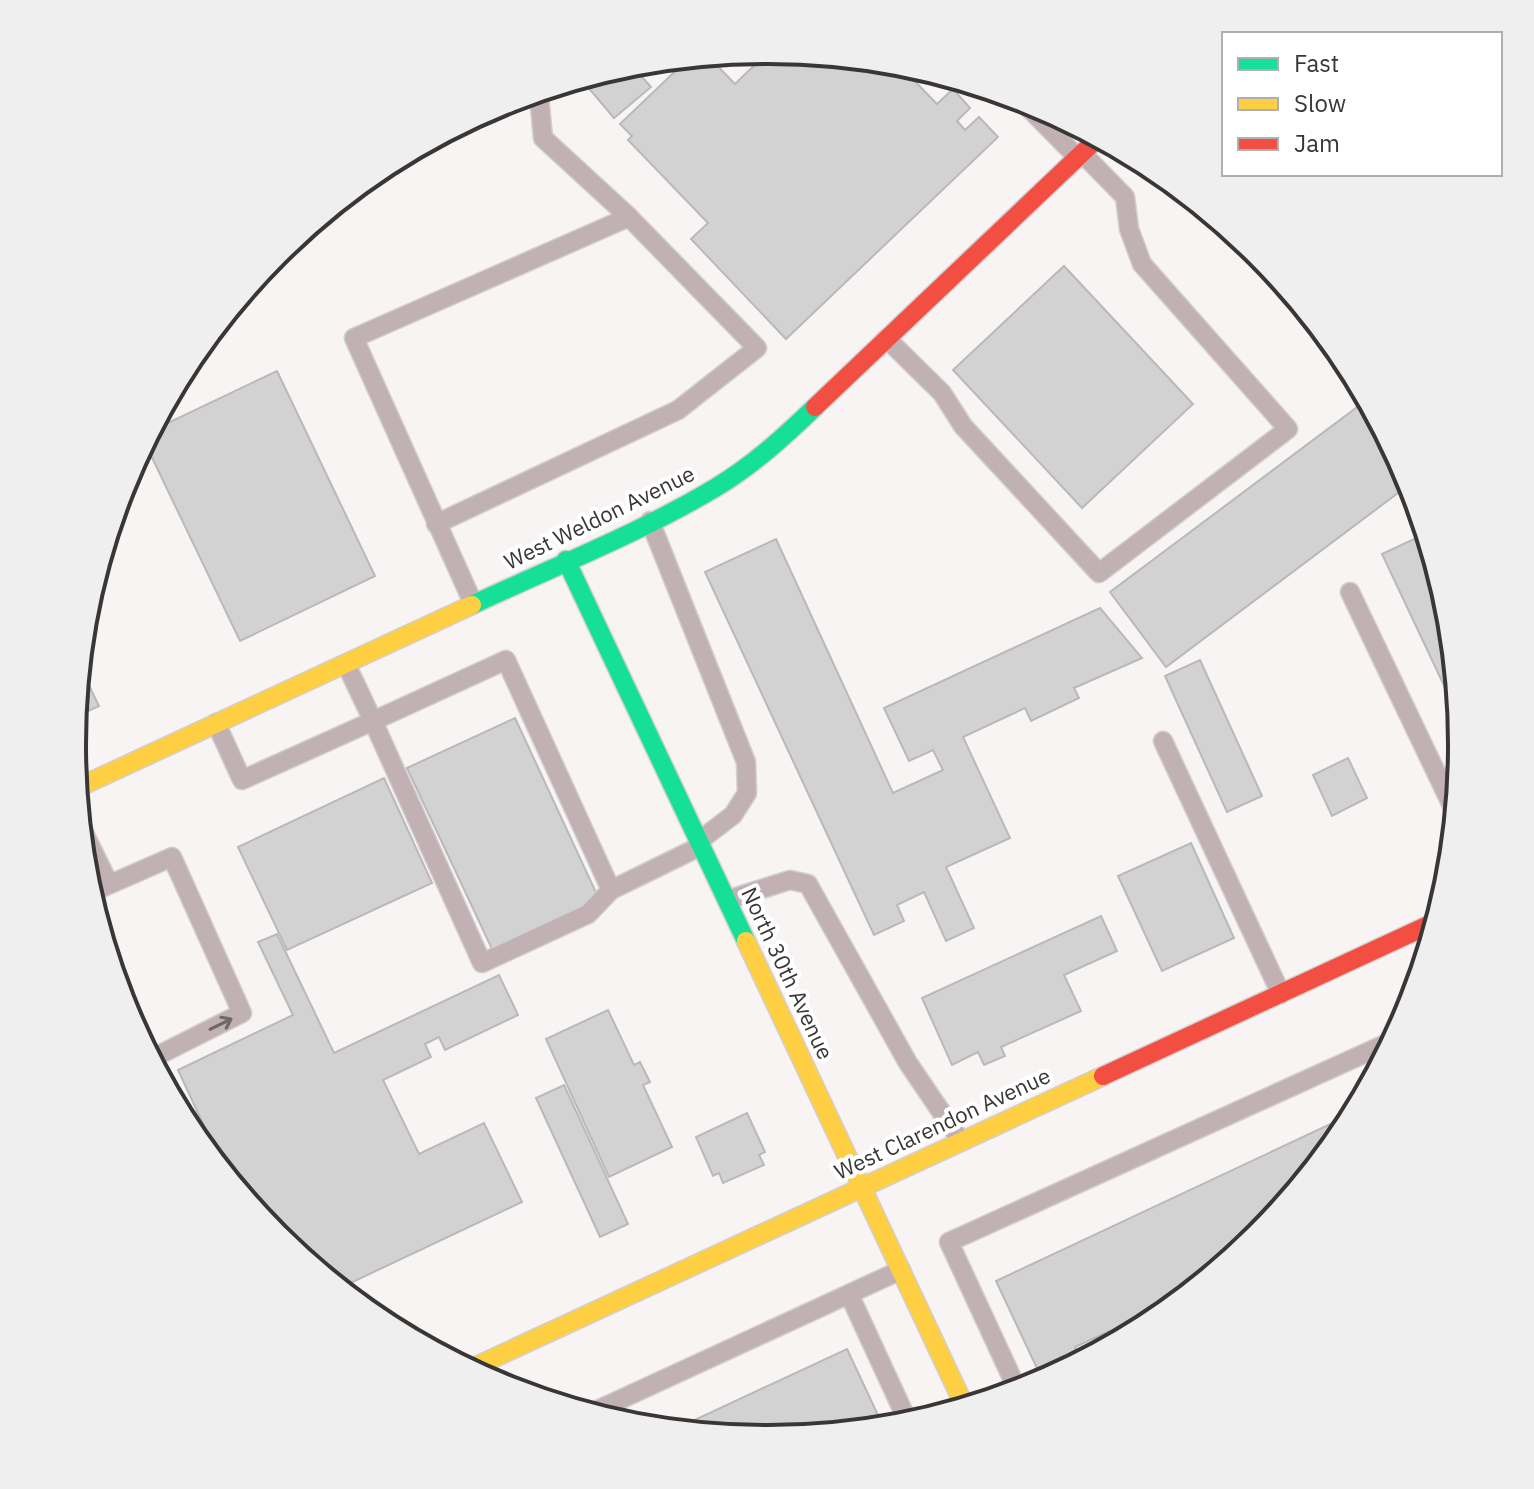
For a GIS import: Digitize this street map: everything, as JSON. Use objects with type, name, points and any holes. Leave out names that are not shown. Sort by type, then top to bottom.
[{"type":"street","name":"West Weldon Avenue","points":[[88,783],[717,487],[773,447],[1090,146]]},
{"type":"street","name":"North 30th Avenue","points":[[566,560],[960,1397]]},
{"type":"street","name":"West Clarendon Avenue","points":[[484,1363],[1422,928]]},
{"type":"lane","points":[[436,524],[678,410],[757,348],[629,217],[543,138],[540,103]]},
{"type":"lane","points":[[887,338],[942,393],[963,426],[1099,573],[1288,429],[1142,264],[1129,229],[1125,197],[1048,125]]},
{"type":"lane","points":[[473,603],[354,338],[629,217]]},
{"type":"lane","points":[[346,663],[482,963],[588,914],[611,890],[700,843],[733,815],[747,793],[746,762],[650,521]]},
{"type":"lane","points":[[1350,592],[1446,792]]},
{"type":"lane","points":[[216,723],[242,780],[506,660],[611,890]]},
{"type":"lane","points":[[1163,741],[1281,994]]},
{"type":"lane","points":[[102,887],[172,857],[242,1013],[162,1054]]},
{"type":"lane","points":[[97,859],[109,884]]},
{"type":"lane","points":[[727,900],[790,880],[808,884],[908,1063],[961,1141]]},
{"type":"lane","points":[[1012,1379],[949,1242],[1375,1049]]},
{"type":"lane","points":[[607,1406],[901,1270]]},
{"type":"lane","points":[[849,1294],[903,1411]]},
{"type":"building","points":[[755,64],[812,65],[900,77],[914,80],[937,104],[954,90],[970,108],[957,121],[965,130],[979,117],[998,137],[786,339],[691,239],[708,223],[628,140],[632,136],[620,124],[676,70],[717,66],[735,84]]},
{"type":"building","points":[[641,76],[651,87],[614,118],[588,88]]},
{"type":"building","points":[[1064,266],[1193,404],[1082,508],[953,370]]},
{"type":"building","points":[[277,371],[375,576],[240,641],[151,456],[168,423]]},
{"type":"building","points":[[1358,407],[1399,492],[1166,667],[1110,592]]},
{"type":"building","points":[[776,539],[893,793],[943,770],[933,750],[909,761],[884,708],[1100,608],[1142,658],[1074,688],[1079,698],[1031,721],[1025,708],[963,737],[1010,838],[946,867],[974,928],[946,941],[924,892],[897,905],[904,921],[874,935],[705,572]]},
{"type":"building","points":[[1415,539],[1434,612],[1445,687],[1382,554]]},
{"type":"building","points":[[1200,660],[1262,796],[1227,812],[1165,676]]},
{"type":"building","points":[[89,686],[99,706],[87,711]]},
{"type":"building","points":[[515,718],[599,899],[492,949],[407,768]]},
{"type":"building","points":[[1348,758],[1367,798],[1332,816],[1313,775]]},
{"type":"building","points":[[384,778],[432,883],[287,950],[238,847]]},
{"type":"building","points":[[1191,843],[1234,938],[1162,971],[1118,876]]},
{"type":"building","points":[[1101,916],[1117,951],[1064,975],[1081,1011],[1001,1047],[1005,1056],[984,1065],[978,1052],[952,1065],[922,998]]},
{"type":"building","points":[[277,934],[334,1053],[499,975],[518,1015],[445,1050],[439,1037],[425,1044],[431,1057],[383,1080],[419,1154],[484,1123],[522,1202],[351,1283],[286,1226],[255,1193],[205,1128],[178,1070],[293,1015],[258,942]]},
{"type":"building","points":[[608,1010],[634,1065],[640,1062],[650,1082],[643,1085],[672,1147],[609,1177],[546,1039]]},
{"type":"building","points":[[564,1085],[628,1224],[600,1237],[536,1098]]},
{"type":"building","points":[[747,1113],[765,1152],[759,1155],[764,1165],[723,1183],[719,1173],[713,1176],[696,1137]]},
{"type":"building","points":[[1333,1123],[1279,1193],[1216,1256],[1145,1310],[1118,1327],[1075,1347],[1077,1350],[1068,1355],[1037,1369],[996,1281]]},
{"type":"building","points":[[847,1349],[878,1415],[812,1424],[722,1424],[693,1421]]},
{"type":"traffic: fast","points":[[472,605],[686,505],[742,470],[815,407]]},
{"type":"traffic: fast","points":[[566,560],[746,941]]},
{"type":"traffic: slow","points":[[88,783],[472,605]]},
{"type":"traffic: slow","points":[[746,941],[960,1397]]},
{"type":"traffic: slow","points":[[484,1363],[1103,1076]]},
{"type":"traffic: jam","points":[[815,407],[1090,146]]},
{"type":"traffic: jam","points":[[1103,1076],[1422,928]]}]
